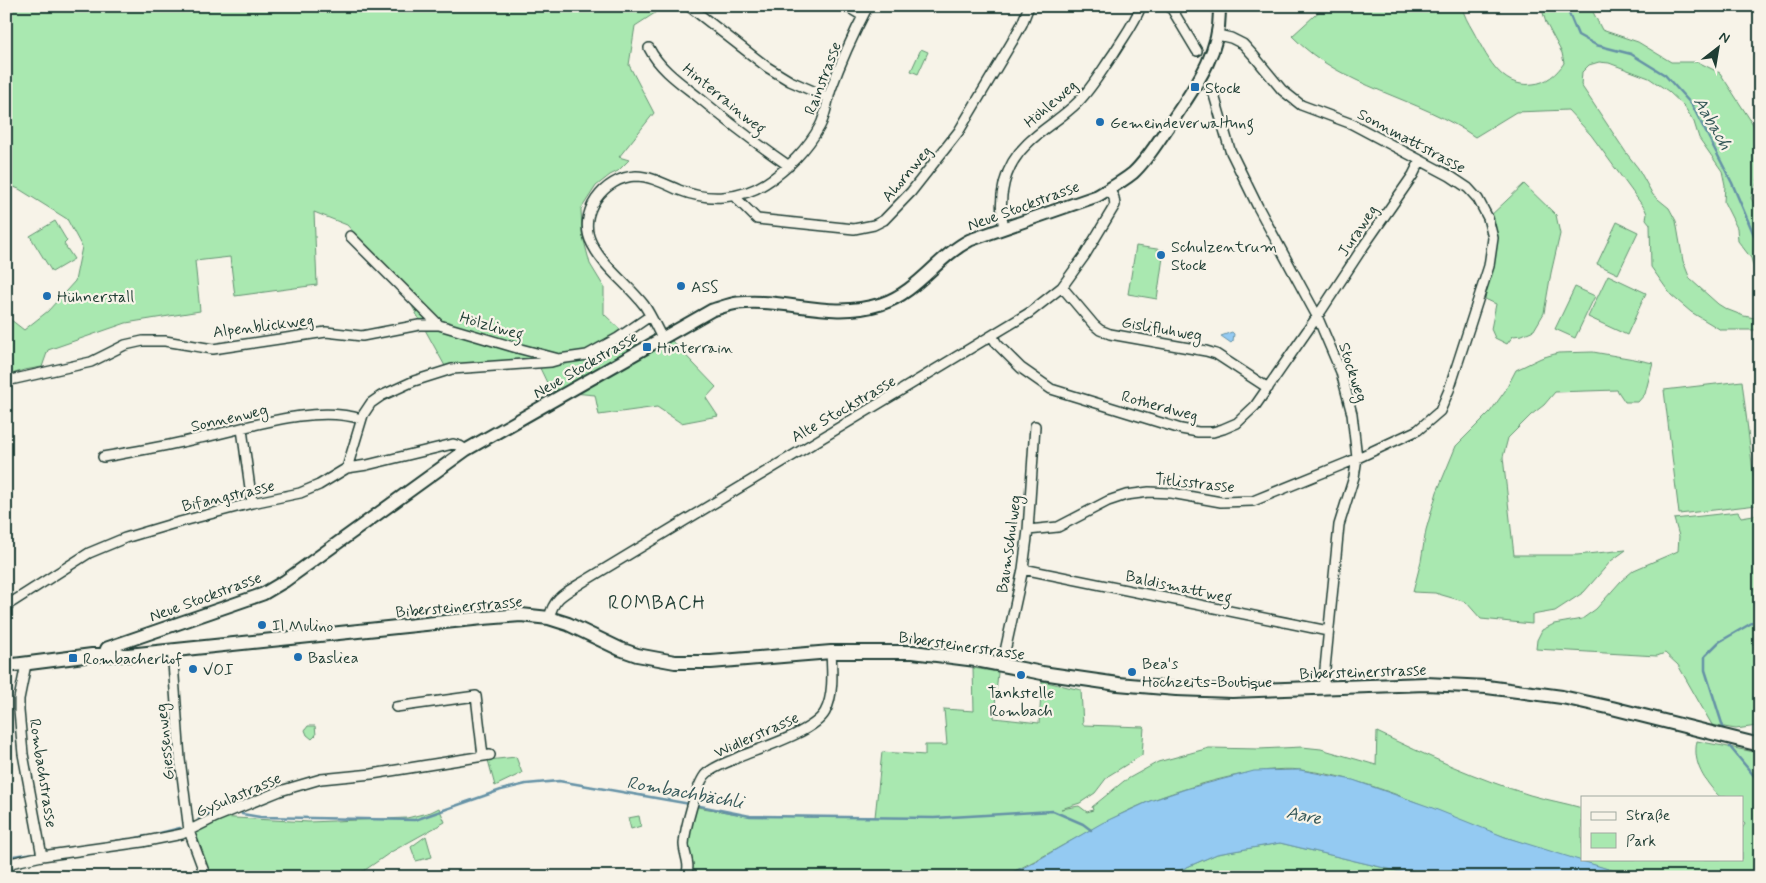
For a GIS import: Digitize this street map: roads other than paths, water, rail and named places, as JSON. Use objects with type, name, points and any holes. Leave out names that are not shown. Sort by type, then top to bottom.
[{"type":"main road","name":"Bibersteinerstrasse","points":[[6,666],[521,615],[549,618],[568,624],[620,649],[637,655],[665,660],[712,662],[830,652],[913,652],[976,660],[1002,666],[1118,684],[1176,689],[1232,691],[1426,684],[1458,685],[1522,691],[1612,708],[1760,745]]},
{"type":"street","points":[[846,6],[863,16]]},
{"type":"street","name":"Rainstrasse","points":[[662,338],[644,305],[602,259],[591,243],[588,221],[592,207],[600,194],[611,184],[619,180],[637,176],[651,178],[696,195],[721,197],[735,196],[762,186],[789,166],[821,125],[830,92],[868,6]]},
{"type":"street","name":"Ahornweg","points":[[735,196],[757,219],[854,230],[874,225],[884,220],[911,192],[959,131],[1012,42],[1029,6]]},
{"type":"street","name":"Höhleweg","points":[[1004,228],[1000,213],[1001,196],[1006,176],[1012,164],[1026,145],[1068,111],[1089,90],[1126,34],[1141,6]]},
{"type":"street","points":[[1170,6],[1197,51]]},
{"type":"street","name":"Neue Stockstrasse","points":[[104,655],[107,648],[264,593],[466,450],[712,310],[736,303],[768,303],[828,311],[855,310],[883,303],[914,287],[957,247],[970,240],[1097,196],[1132,173],[1152,149],[1195,87],[1208,63],[1218,35],[1219,6]]},
{"type":"street","points":[[690,7],[767,67],[790,81],[829,98]]},
{"type":"street","name":"Sonnmattstrasse","points":[[1218,35],[1231,38],[1243,44],[1282,90],[1301,105],[1352,124],[1450,176],[1468,188],[1478,199],[1488,218],[1493,238],[1489,266],[1449,390],[1440,411],[1418,430],[1357,458]]},
{"type":"street","name":"Hinterrainweg","points":[[649,48],[655,60],[674,78],[739,131],[789,166]]},
{"type":"street","name":"Stockweg","points":[[1210,90],[1214,95],[1230,150],[1258,207],[1317,316],[1346,389],[1352,414],[1357,458],[1354,477],[1339,525],[1323,689]]},
{"type":"street","name":"Juraweg","points":[[1317,316],[1413,175],[1420,161]]},
{"type":"street","name":"Alte Stockstrasse","points":[[549,618],[553,604],[557,599],[583,582],[1030,313],[1062,287],[1085,255],[1115,204],[1109,189]]},
{"type":"street","name":"Hölzliweg","points":[[350,236],[439,325],[517,348],[559,359],[587,354],[618,338],[650,316]]},
{"type":"street","name":"Gislifluhweg","points":[[1062,287],[1094,326],[1100,330],[1110,334],[1216,354],[1268,388]]},
{"type":"street","name":"Rotherdweg","points":[[992,336],[997,344],[1021,368],[1051,389],[1198,432],[1212,432],[1237,423],[1255,406],[1317,316]]},
{"type":"street","name":"Alpenblickweg","points":[[6,381],[90,362],[125,345],[143,340],[165,341],[213,349],[326,332],[362,336],[419,325],[439,325]]},
{"type":"street","points":[[346,468],[361,419],[371,403],[381,396],[414,381],[452,369],[551,362],[559,359]]},
{"type":"street","name":"Sonnenweg","points":[[103,457],[162,447],[285,419],[326,413],[361,419]]},
{"type":"street","name":"Baumschulweg","points":[[1002,666],[1023,569],[1028,530],[1035,426]]},
{"type":"street","points":[[242,429],[252,503]]},
{"type":"street","name":"Bifangstrasse","points":[[6,606],[89,553],[125,538],[252,503],[300,494],[319,485],[346,468],[367,465],[453,444],[466,450]]},
{"type":"street","name":"Titlisstrasse","points":[[1028,530],[1058,527],[1126,495],[1149,492],[1171,493],[1221,502],[1253,501],[1357,458]]},
{"type":"street","name":"Baldismattweg","points":[[1023,569],[1328,632]]},
{"type":"street","name":"Giessenweg","points":[[172,650],[180,759],[189,831],[206,877]]},
{"type":"street","name":"Widlerstrasse","points":[[685,877],[688,866],[684,843],[694,801],[706,774],[734,759],[807,729],[818,721],[825,711],[830,696],[830,652]]},
{"type":"street","name":"Rombachstrasse","points":[[26,664],[19,699],[19,711],[23,754],[42,856]]},
{"type":"street","name":"Gysulastrasse","points":[[6,864],[42,856],[142,842],[182,834],[216,817],[280,791],[321,779],[372,774],[486,755],[476,696],[396,706]]},
{"type":"water","points":[[1232,332],[1234,334],[1231,343],[1221,336]]},
{"type":"water","name":"Aare","points":[[1300,770],[1353,780],[1430,807],[1505,837],[1624,874],[1640,877],[1422,877],[1280,843],[1217,854],[1164,877],[1002,877],[1031,864],[1102,823],[1150,801],[1186,789],[1254,771]]},
{"type":"waterway","name":"Aabach","points":[[1566,6],[1578,35],[1596,45],[1631,54],[1665,75],[1692,105],[1732,183],[1760,249]]},
{"type":"waterway","name":"Aabach","points":[[1724,730],[1705,670],[1705,656],[1719,642],[1757,620],[1760,616]]},
{"type":"waterway","name":"Aabach","points":[[1730,747],[1760,783]]},
{"type":"waterway","name":"Rombachbächli","points":[[242,814],[260,817],[415,820],[501,790],[526,784],[559,781],[690,804]]},
{"type":"waterway","name":"Rombachbächli","points":[[695,805],[750,816],[934,818],[1053,811],[1083,824],[1091,830]]},
{"type":"waterway","name":"Rombachbächli","points":[[199,819],[208,813],[220,811]]},
{"type":"waterway","name":"Rombachbächli","points":[[156,834],[180,828]]},
{"type":"waterway","name":"Rombachbächli","points":[[137,838],[146,836]]},
{"type":"waterway","name":"Rombachbächli","points":[[116,841],[128,839]]},
{"type":"waterway","name":"Rombachbächli","points":[[6,857],[35,853]]},
{"type":"place","name":"Stock","points":[[1195,87]]},
{"type":"place","name":"Gemeindeverwaltung","points":[[1100,122]]},
{"type":"place","name":"Schulzentrum Stock","points":[[1161,255]]},
{"type":"place","name":"ASS","points":[[681,286]]},
{"type":"place","name":"Hühnerstall","points":[[47,296]]},
{"type":"place","name":"Hinterrain","points":[[647,347]]},
{"type":"place","name":"Il Mulino","points":[[262,625]]},
{"type":"place","name":"Basliea","points":[[298,657]]},
{"type":"place","name":"Rombacherhof","points":[[73,658]]},
{"type":"place","name":"VOI","points":[[193,669]]},
{"type":"place","name":"Bea's Hochzeits-Boutique","points":[[1132,672]]},
{"type":"place","name":"Tankstelle Rombach","points":[[1021,675]]},
{"type":"district","name":"ROMBACH","points":[[657,602]]}]
